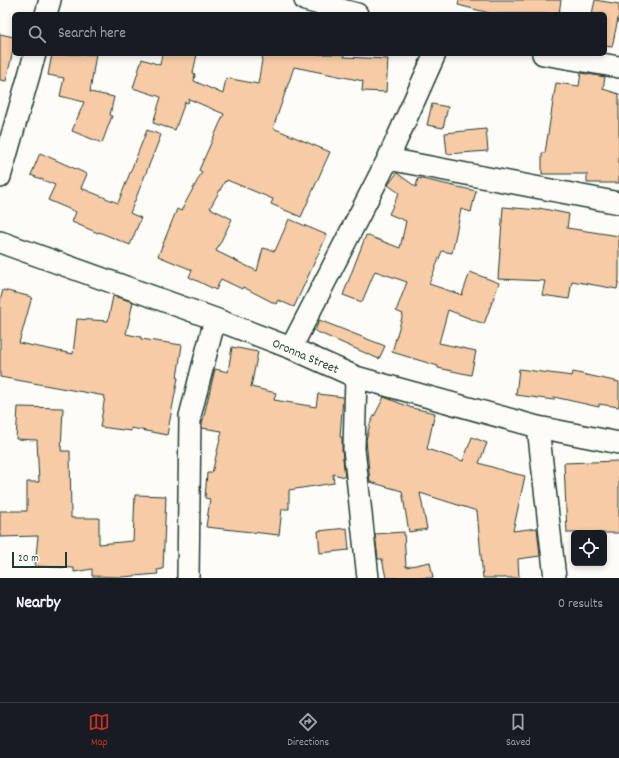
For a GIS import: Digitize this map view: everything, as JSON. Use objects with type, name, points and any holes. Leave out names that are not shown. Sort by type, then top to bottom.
[{"type":"street","points":[[47,12],[50,0]]},
{"type":"street","points":[[305,0],[350,12]]},
{"type":"street","points":[[0,177],[34,56]]},
{"type":"street","points":[[291,348],[388,159],[434,56]]},
{"type":"street","points":[[555,56],[619,67]]},
{"type":"street","points":[[388,159],[619,203]]},
{"type":"street","name":"Oronna Street","points":[[0,242],[215,319],[291,348],[356,376],[538,426],[619,443]]},
{"type":"street","points":[[188,578],[190,416],[215,319]]},
{"type":"street","points":[[356,376],[354,449],[368,578]]},
{"type":"street","points":[[538,426],[555,578]]},
{"type":"building","points":[[459,0],[561,0],[559,12],[485,12],[458,5]]},
{"type":"building","points":[[595,0],[619,4],[619,14],[612,47],[607,46],[607,12],[592,12]]},
{"type":"building","points":[[0,34],[12,37],[12,55],[6,81],[0,80]]},
{"type":"building","points":[[52,56],[96,56],[90,92],[114,97],[110,115],[112,116],[102,143],[72,131],[84,102],[60,96],[64,78],[48,75]]},
{"type":"building","points":[[162,56],[197,56],[193,73],[195,74],[194,81],[223,94],[226,78],[258,84],[263,56],[344,56],[388,59],[386,92],[362,91],[363,81],[294,67],[273,128],[330,152],[301,217],[271,204],[273,199],[227,180],[210,208],[232,219],[216,251],[257,271],[263,248],[275,251],[289,219],[327,235],[294,307],[278,300],[276,304],[243,287],[242,289],[221,279],[216,290],[189,277],[192,270],[158,256],[177,209],[181,211],[202,172],[199,170],[224,114],[189,99],[188,103],[185,102],[175,130],[153,123],[161,97],[133,88],[142,59],[160,65]]},
{"type":"building","points":[[581,73],[605,77],[603,89],[619,94],[619,183],[587,183],[587,174],[542,174],[542,153],[545,153],[556,83],[579,86]]},
{"type":"building","points":[[432,104],[448,107],[443,128],[427,125]]},
{"type":"building","points":[[486,129],[488,151],[447,154],[445,133]]},
{"type":"building","points":[[147,130],[161,135],[130,213],[141,218],[130,245],[72,222],[76,212],[48,200],[55,185],[31,175],[40,153],[87,174],[81,188],[118,203]]},
{"type":"building","points":[[397,173],[416,187],[418,178],[476,191],[471,212],[461,209],[452,253],[442,251],[429,284],[462,295],[470,272],[499,283],[484,324],[448,310],[439,343],[476,351],[471,375],[438,368],[438,366],[392,352],[403,314],[396,311],[407,282],[375,271],[362,302],[343,295],[366,235],[400,248],[406,221],[389,214],[399,193],[388,185]]},
{"type":"building","points":[[503,207],[539,210],[539,208],[569,214],[567,228],[619,236],[619,279],[617,289],[572,281],[569,299],[542,295],[545,281],[498,279]]},
{"type":"building","points":[[3,290],[32,297],[19,343],[73,354],[77,319],[108,321],[113,296],[133,302],[126,334],[141,337],[141,339],[182,345],[178,378],[167,435],[131,428],[131,431],[100,427],[105,396],[0,377],[0,301]]},
{"type":"building","points":[[319,320],[385,346],[379,359],[315,331]]},
{"type":"building","points":[[232,347],[258,352],[251,387],[276,393],[274,400],[316,407],[318,394],[343,397],[340,437],[342,437],[345,477],[333,474],[334,483],[289,490],[289,509],[282,509],[279,535],[206,527],[210,499],[205,498],[207,473],[212,473],[222,431],[202,428],[202,424],[215,369],[228,372]]},
{"type":"building","points":[[519,369],[572,376],[573,372],[619,382],[619,407],[599,404],[599,407],[554,397],[554,400],[516,395]]},
{"type":"building","points":[[384,397],[412,408],[435,413],[427,449],[463,461],[472,437],[487,443],[479,463],[525,476],[513,531],[537,528],[540,556],[518,559],[519,578],[483,578],[477,511],[420,493],[427,529],[409,532],[402,491],[370,482],[366,440],[370,424]]},
{"type":"building","points":[[18,407],[63,408],[61,451],[70,451],[71,518],[99,518],[99,544],[133,541],[135,495],[166,496],[163,569],[157,570],[158,574],[122,577],[92,576],[92,569],[74,572],[74,568],[35,566],[38,536],[0,537],[0,511],[27,511],[27,482],[39,482],[37,440],[16,439]]},
{"type":"building","points":[[619,461],[619,533],[607,533],[607,530],[571,530],[571,533],[567,533],[564,463]]},
{"type":"building","points":[[347,528],[349,550],[320,553],[318,531]]},
{"type":"building","points":[[404,532],[406,567],[430,562],[433,578],[386,578],[382,559],[378,559],[375,534]]}]
